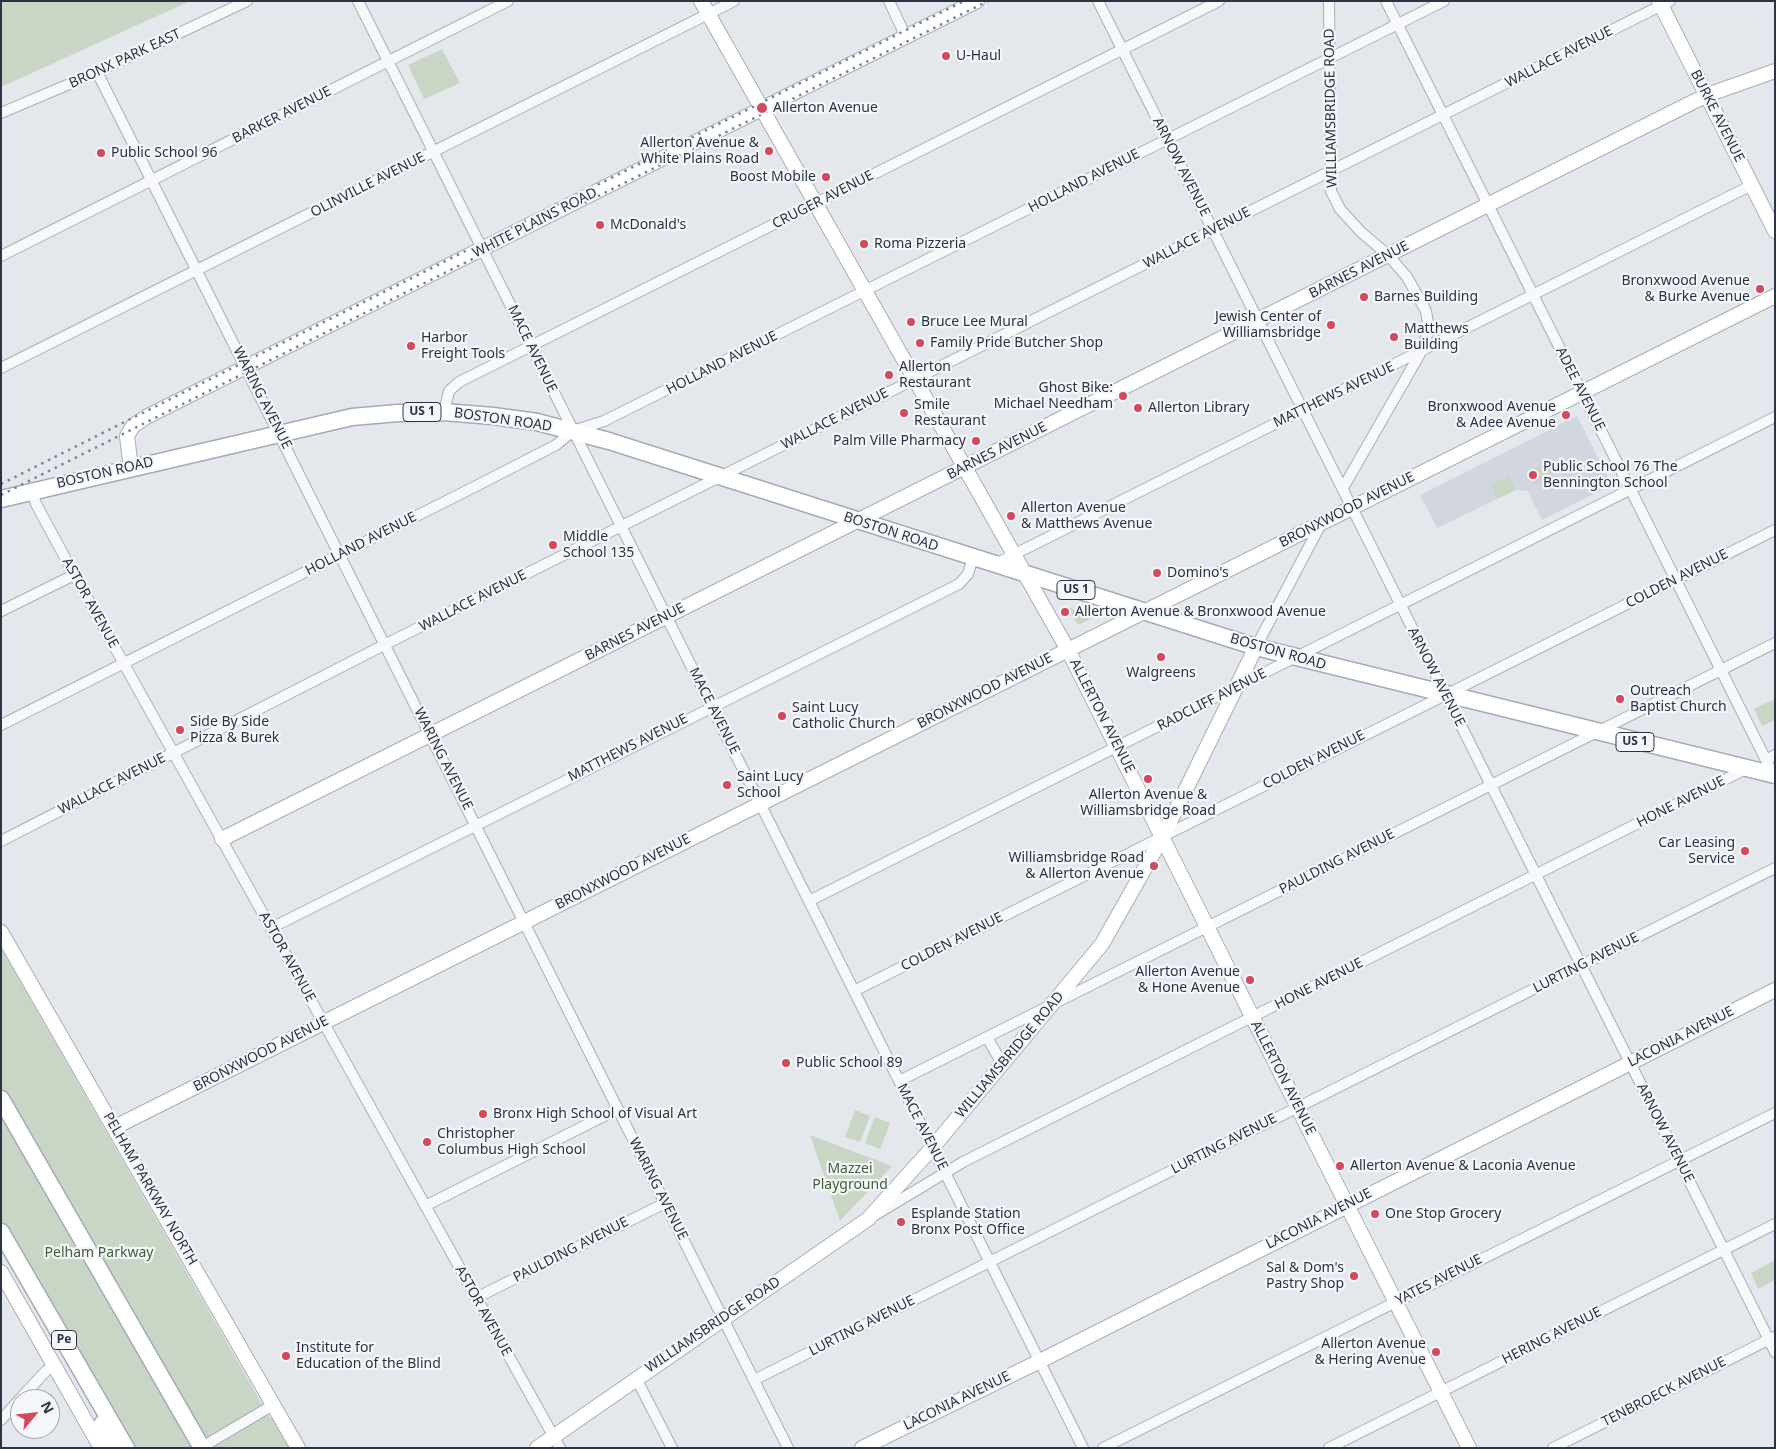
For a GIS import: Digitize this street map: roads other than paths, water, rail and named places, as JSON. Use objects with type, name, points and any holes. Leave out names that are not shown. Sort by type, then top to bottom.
[{"type":"main road","name":"BOSTON ROAD","points":[[1,498],[279,432],[352,417],[444,412],[505,417],[573,431],[1256,647],[1774,776]]},
{"type":"main road","points":[[1,1099],[202,1447]]},
{"type":"main road","name":"Pe","points":[[1,1232],[126,1448]]},
{"type":"main road","points":[[79,1366],[112,1448]]},
{"type":"street","name":"BRONX PARK EAST","points":[[1,113],[98,72],[247,1]]},
{"type":"street","name":"MACE AVENUE","points":[[358,1],[1083,1448]]},
{"type":"street","name":"BARKER AVENUE","points":[[1,256],[508,1]]},
{"type":"street","name":"ALLERTON AVENUE","points":[[701,1],[1068,650],[1118,746],[1469,1448]]},
{"type":"street","name":"OLINVILLE AVENUE","points":[[1,368],[734,1]]},
{"type":"street","points":[[889,1],[906,36]]},
{"type":"street","name":"WHITE PLAINS ROAD","points":[[131,468],[126,439],[133,426],[146,418],[977,1]]},
{"type":"street","name":"ARNOW AVENUE","points":[[1098,1],[1678,1160],[1772,1338],[1775,1352]]},
{"type":"street","name":"CRUGER AVENUE","points":[[444,412],[446,396],[454,385],[1219,1]]},
{"type":"street","name":"WILLIAMSBRIDGE ROAD","points":[[1329,1],[1331,191],[1340,209],[1407,276],[1426,311],[1429,328],[1421,352],[1343,488]]},
{"type":"street","name":"ADEE AVENUE","points":[[1386,1],[1675,580],[1721,670],[1770,757],[1774,776]]},
{"type":"street","name":"HOLLAND AVENUE","points":[[1,724],[556,445],[573,431],[599,424],[1444,1]]},
{"type":"street","name":"BURKE AVENUE","points":[[1664,3],[1707,95],[1775,231]]},
{"type":"street","name":"WALLACE AVENUE","points":[[1,841],[386,644],[1664,3]]},
{"type":"street","name":"BARNES AVENUE","points":[[222,839],[1707,95],[1775,70]]},
{"type":"street","name":"WARING AVENUE","points":[[98,72],[788,1448]]},
{"type":"street","name":"MATTHEWS AVENUE","points":[[996,564],[1752,185]]},
{"type":"street","name":"BRONXWOOD AVENUE","points":[[115,1127],[1775,296]]},
{"type":"street","name":"RADCLIFF AVENUE","points":[[809,901],[1775,417]]},
{"type":"street","name":"ASTOR AVENUE","points":[[32,491],[36,504],[74,575],[556,1442]]},
{"type":"street","name":"WILLIAMSBRIDGE ROAD","points":[[536,1448],[556,1442],[636,1378],[868,1220],[932,1148],[1102,944],[1163,836],[1234,688],[1322,522]]},
{"type":"street","name":"COLDEN AVENUE","points":[[854,991],[1775,530]]},
{"type":"street","name":"MATTHEWS AVENUE","points":[[271,928],[959,584],[968,574],[972,558]]},
{"type":"street","points":[[1,611],[74,575]]},
{"type":"street","name":"PAULDING AVENUE","points":[[899,1081],[1775,643]]},
{"type":"street","name":"HONE AVENUE","points":[[868,1220],[963,1162],[1746,769]]},
{"type":"street","name":"LURTING AVENUE","points":[[754,1380],[1775,868]]},
{"type":"street","name":"PELHAM PARKWAY NORTH","points":[[1,932],[115,1127],[298,1448]]},
{"type":"street","name":"LACONIA AVENUE","points":[[862,1448],[1040,1361],[1347,1204],[1775,990]]},
{"type":"street","points":[[987,1037],[1002,1064]]},
{"type":"street","points":[[425,1206],[618,1109]]},
{"type":"street","name":"YATES AVENUE","points":[[1103,1448],[1775,1113]]},
{"type":"street","name":"PAULDING AVENUE","points":[[476,1298],[665,1202]]},
{"type":"street","name":"HERING AVENUE","points":[[1329,1448],[1775,1224]]},
{"type":"street","points":[[4,1282],[101,1448]]},
{"type":"street","name":"TENBROECK AVENUE","points":[[1553,1448],[1772,1338]]},
{"type":"street","points":[[29,1389],[54,1365]]},
{"type":"street","points":[[636,1378],[672,1448]]},
{"type":"street","points":[[202,1447],[273,1405]]},
{"type":"street","points":[[1,1420],[10,1410]]},
{"type":"railway","points":[[1,484],[964,1]]},
{"type":"railway","points":[[1,495],[988,1]]},
{"type":"place","name":"U-Haul","points":[[946,56]]},
{"type":"place","name":"Allerton Avenue","points":[[762,108]]},
{"type":"place","name":"Allerton Avenue & White Plains Road","points":[[769,151]]},
{"type":"place","name":"Public School 96","points":[[101,153]]},
{"type":"place","name":"Boost Mobile","points":[[826,177]]},
{"type":"place","name":"McDonald's","points":[[600,225]]},
{"type":"place","name":"Roma Pizzeria","points":[[864,244]]},
{"type":"place","name":"Bronxwood Avenue & Burke Avenue","points":[[1760,289]]},
{"type":"place","name":"Barnes Building","points":[[1364,297]]},
{"type":"place","name":"Bruce Lee Mural","points":[[911,322]]},
{"type":"place","name":"Jewish Center of Williamsbridge","points":[[1331,325]]},
{"type":"place","name":"Matthews Building","points":[[1394,337]]},
{"type":"place","name":"Family Pride Butcher Shop","points":[[920,343]]},
{"type":"place","name":"Harbor Freight Tools","points":[[411,346]]},
{"type":"place","name":"Allerton Restaurant","points":[[889,375]]},
{"type":"place","name":"Ghost Bike: Michael Needham","points":[[1123,396]]},
{"type":"place","name":"Allerton Library","points":[[1138,408]]},
{"type":"place","name":"Smile Restaurant","points":[[904,413]]},
{"type":"place","name":"Bronxwood Avenue & Adee Avenue","points":[[1566,415]]},
{"type":"place","name":"Palm Ville Pharmacy","points":[[976,441]]},
{"type":"place","name":"Public School 76 The Bennington School","points":[[1533,475]]},
{"type":"place","name":"Allerton Avenue & Matthews Avenue","points":[[1011,516]]},
{"type":"place","name":"Middle School 135","points":[[553,545]]},
{"type":"place","name":"Domino's","points":[[1157,573]]},
{"type":"place","name":"Allerton Avenue & Bronxwood Avenue","points":[[1065,612]]},
{"type":"place","name":"Walgreens","points":[[1161,657]]},
{"type":"place","name":"Outreach Baptist Church","points":[[1620,699]]},
{"type":"place","name":"Saint Lucy Catholic Church","points":[[782,716]]},
{"type":"place","name":"Side By Side Pizza & Burek","points":[[180,730]]},
{"type":"place","name":"Allerton Avenue & Williamsbridge Road","points":[[1148,779]]},
{"type":"place","name":"Saint Lucy School","points":[[727,785]]},
{"type":"place","name":"Car Leasing Service","points":[[1745,851]]},
{"type":"place","name":"Williamsbridge Road & Allerton Avenue","points":[[1154,866]]},
{"type":"place","name":"Allerton Avenue & Hone Avenue","points":[[1250,980]]},
{"type":"place","name":"Public School 89","points":[[786,1063]]},
{"type":"place","name":"Bronx High School of Visual Art","points":[[483,1114]]},
{"type":"place","name":"Christopher Columbus High School","points":[[427,1142]]},
{"type":"place","name":"Allerton Avenue & Laconia Avenue","points":[[1340,1166]]},
{"type":"place","name":"One Stop Grocery","points":[[1375,1214]]},
{"type":"place","name":"Esplande Station Bronx Post Office","points":[[901,1222]]},
{"type":"place","name":"Sal & Dom's Pastry Shop","points":[[1354,1276]]},
{"type":"place","name":"Allerton Avenue & Hering Avenue","points":[[1436,1352]]},
{"type":"place","name":"Institute for Education of the Blind","points":[[286,1356]]},
{"type":"park label","name":"Mazzei Playground","points":[[850,1178]]},
{"type":"park label","name":"Pelham Parkway","points":[[99,1253]]}]
